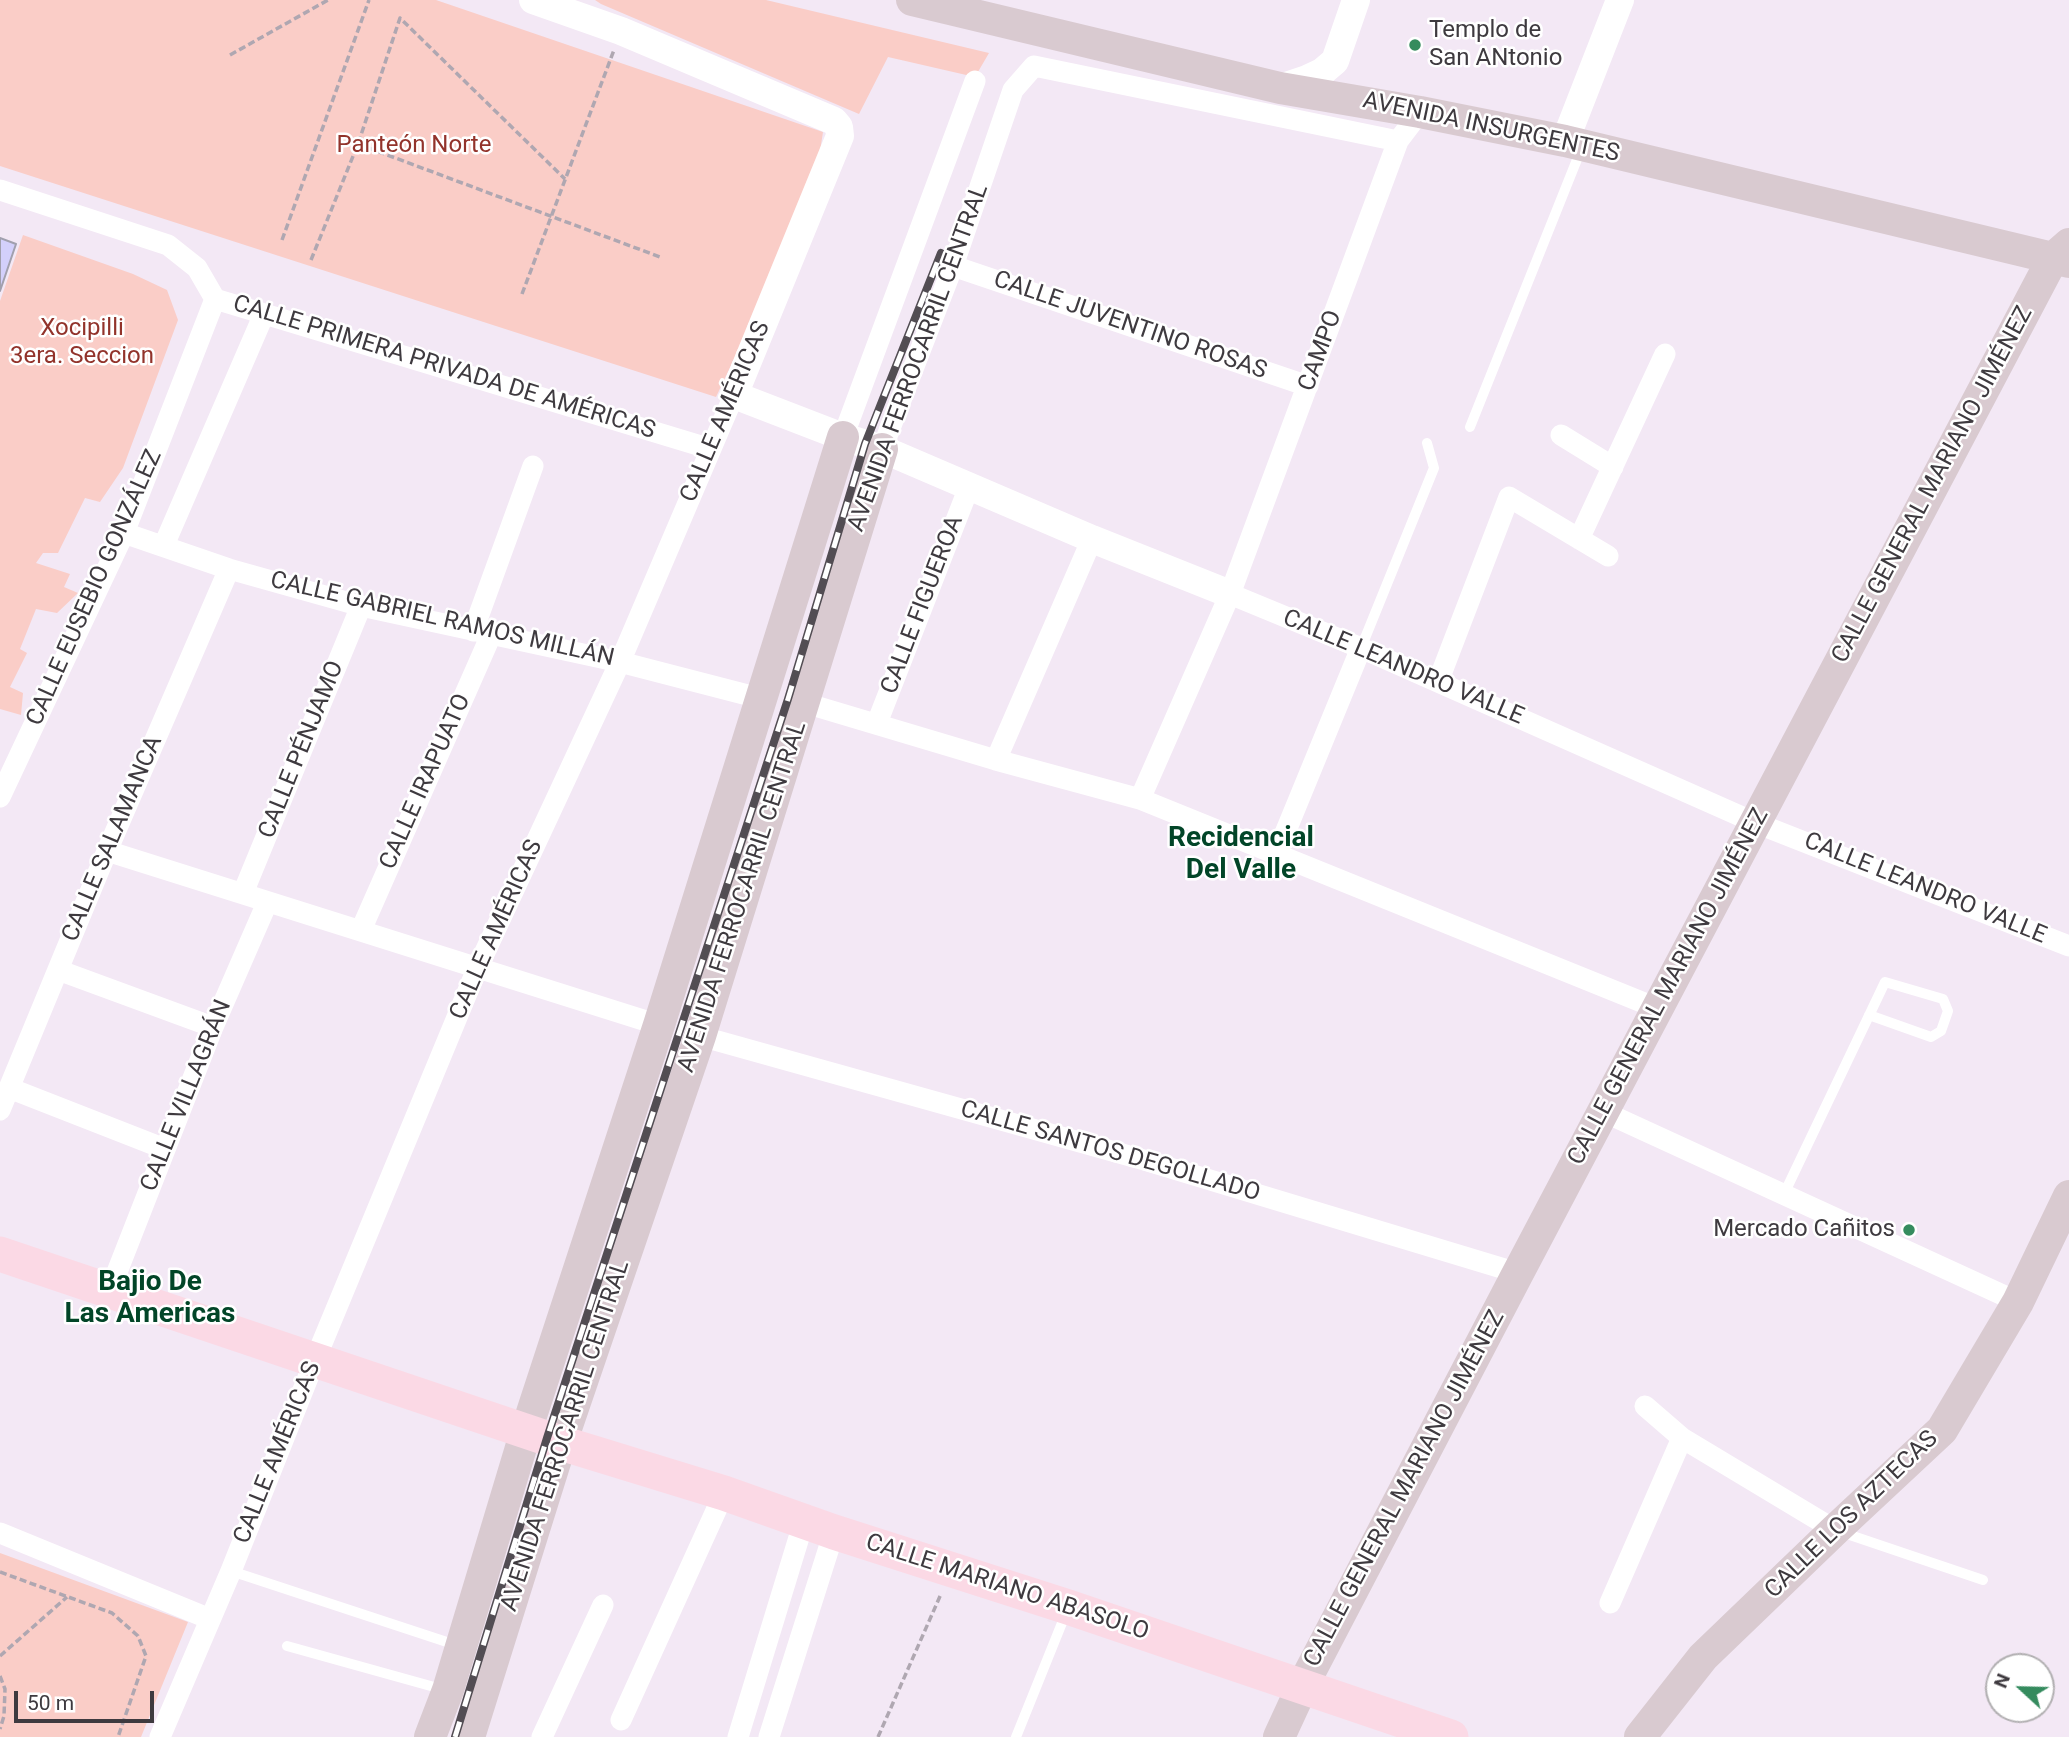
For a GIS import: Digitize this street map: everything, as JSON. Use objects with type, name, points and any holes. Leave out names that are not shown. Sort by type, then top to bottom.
[{"type":"main road","name":"AVENIDA INSURGENTES","points":[[912,0],[1280,88],[1420,112],[1574,144],[2064,255]]},
{"type":"main road","name":"CALLE GENERAL MARIANO JIMÉNEZ","points":[[1279,1737],[1303,1685],[1518,1273],[1756,823],[2064,255]]},
{"type":"main road","name":"AVENIDA FERROCARRIL CENTRAL","points":[[430,1737],[462,1646],[526,1431],[659,1025],[843,438]]},
{"type":"main road","name":"AVENIDA FERROCARRIL CENTRAL","points":[[470,1737],[561,1443],[700,1036],[882,449]]},
{"type":"main road","name":"CALLE LOS AZTECAS","points":[[1640,1737],[1703,1657],[1942,1430],[2018,1301],[2069,1196]]},
{"type":"main road","name":"CALLE MARIANO ABASOLO","points":[[2,1262],[110,1290],[561,1443],[724,1493],[819,1527],[1068,1606],[1451,1737]]},
{"type":"street","points":[[533,0],[621,31]]},
{"type":"street","points":[[562,0],[588,19]]},
{"type":"street","points":[[1280,88],[1322,72],[1335,61],[1356,0]]},
{"type":"street","points":[[1574,144],[1620,0]]},
{"type":"street","name":"CALLE AMÉRICAS","points":[[160,1737],[231,1571],[315,1360],[478,968],[620,662],[734,395],[840,136],[839,127],[834,121],[621,31]]},
{"type":"street","points":[[1335,61],[1342,77],[1354,87],[1412,97],[1420,112]]},
{"type":"street","name":"AVENIDA FERROCARRIL CENTRAL","points":[[882,449],[953,266],[1013,90],[1034,66],[1398,141]]},
{"type":"street","name":"AVENIDA FERROCARRIL CENTRAL","points":[[843,438],[975,81]]},
{"type":"street","name":"CAMPO","points":[[1140,799],[1230,594],[1398,141],[1420,112]]},
{"type":"street","name":"CALLE PRIMERA PRIVADA DE AMÉRICAS","points":[[0,190],[168,245],[197,268],[215,299],[711,449]]},
{"type":"street","name":"CALLE JUVENTINO ROSAS","points":[[953,266],[1308,386]]},
{"type":"street","name":"CALLE EUSEBIO GONZÁLEZ","points":[[0,797],[124,533],[215,299]]},
{"type":"street","points":[[164,545],[264,314]]},
{"type":"street","points":[[1579,538],[1665,354]]},
{"type":"street","name":"CALLE LEANDRO VALLE","points":[[734,395],[843,438],[882,449],[1092,539],[1361,648],[1756,823],[2069,946]]},
{"type":"street","points":[[1562,435],[1613,467]]},
{"type":"street","name":"CALLE IRAPUATO","points":[[361,930],[482,633],[533,466]]},
{"type":"street","name":"CALLE FIGUEROA","points":[[877,723],[969,487]]},
{"type":"street","points":[[1438,682],[1509,498],[1608,556]]},
{"type":"street","name":"CALLE GABRIEL RAMOS MILLÁN","points":[[124,533],[229,569],[361,606],[620,662],[763,699]]},
{"type":"street","points":[[996,760],[1092,539]]},
{"type":"street","name":"CALLE SALAMANCA","points":[[0,1110],[107,851],[229,569]]},
{"type":"street","name":"CALLE PÉNJAMO","points":[[243,893],[361,606]]},
{"type":"street","points":[[1276,855],[1361,648]]},
{"type":"street","points":[[805,704],[1140,799],[1659,1009]]},
{"type":"street","points":[[107,851],[659,1025]]},
{"type":"street","name":"CALLE VILLAGRÁN","points":[[110,1290],[214,1027],[267,902]]},
{"type":"street","points":[[58,970],[214,1027]]},
{"type":"street","name":"CALLE SANTOS DEGOLLADO","points":[[700,1036],[1143,1160],[1518,1273]]},
{"type":"street","points":[[9,1088],[165,1149]]},
{"type":"street","points":[[1604,1112],[2018,1301]]},
{"type":"street","points":[[1645,1406],[1682,1438],[1835,1530]]},
{"type":"street","points":[[1610,1603],[1682,1438]]},
{"type":"street","points":[[621,1720],[724,1493]]},
{"type":"street","points":[[738,1737],[819,1527]]},
{"type":"street","points":[[769,1737],[819,1527]]},
{"type":"street","points":[[0,1534],[210,1619]]},
{"type":"street","points":[[542,1737],[603,1605]]},
{"type":"lane","points":[[1470,427],[1574,144]]},
{"type":"lane","points":[[1361,648],[1434,468],[1427,443]]},
{"type":"lane","points":[[1784,1194],[1869,1015],[1885,982],[1943,999],[1948,1012],[1941,1031],[1931,1037],[1869,1015]]},
{"type":"lane","points":[[1835,1530],[1983,1580]]},
{"type":"lane","points":[[231,1571],[462,1646]]},
{"type":"lane","points":[[1016,1737],[1068,1606]]},
{"type":"lane","points":[[287,1646],[448,1690]]},
{"type":"path","points":[[230,55],[328,0]]},
{"type":"path","points":[[282,240],[369,0]]},
{"type":"path","points":[[311,260],[358,144],[400,19],[565,178]]},
{"type":"path","points":[[522,294],[621,31]]},
{"type":"path","points":[[358,144],[660,257]]},
{"type":"path","points":[[878,1737],[952,1569]]},
{"type":"path","points":[[0,1572],[112,1613],[138,1636],[146,1656],[118,1737]]},
{"type":"path","points":[[0,1656],[67,1597]]},
{"type":"path","points":[[0,1676],[5,1689],[4,1716],[0,1729]]},
{"type":"green space","name":"Panteón Norte","points":[[0,0],[436,0],[823,132],[814,190],[716,397],[0,166]]},
{"type":"green space","points":[[595,0],[766,0],[989,53],[975,77],[888,57],[859,114]]},
{"type":"green space","name":"Xocipilli 3era. Seccion","points":[[23,235],[133,274],[167,290],[178,320],[123,468],[100,502],[85,498],[58,553],[43,553],[36,563],[70,574],[64,587],[78,593],[57,613],[36,609],[20,649],[27,653],[10,687],[23,693],[21,715],[0,709],[0,301]]},
{"type":"green space","points":[[0,1553],[188,1622],[141,1737],[0,1737]]},
{"type":"building","points":[[0,238],[16,244],[0,291]]},
{"type":"railway","points":[[455,1737],[547,1438],[788,699],[865,444],[941,253]]},
{"type":"place","name":"Templo de San ANtonio","points":[[1415,45]]},
{"type":"place","name":"Mercado Cañitos","points":[[1909,1230]]},
{"type":"district","name":"Recidencial Del Valle","points":[[1241,855]]},
{"type":"district","name":"Bajio De Las Americas","points":[[150,1299]]}]
